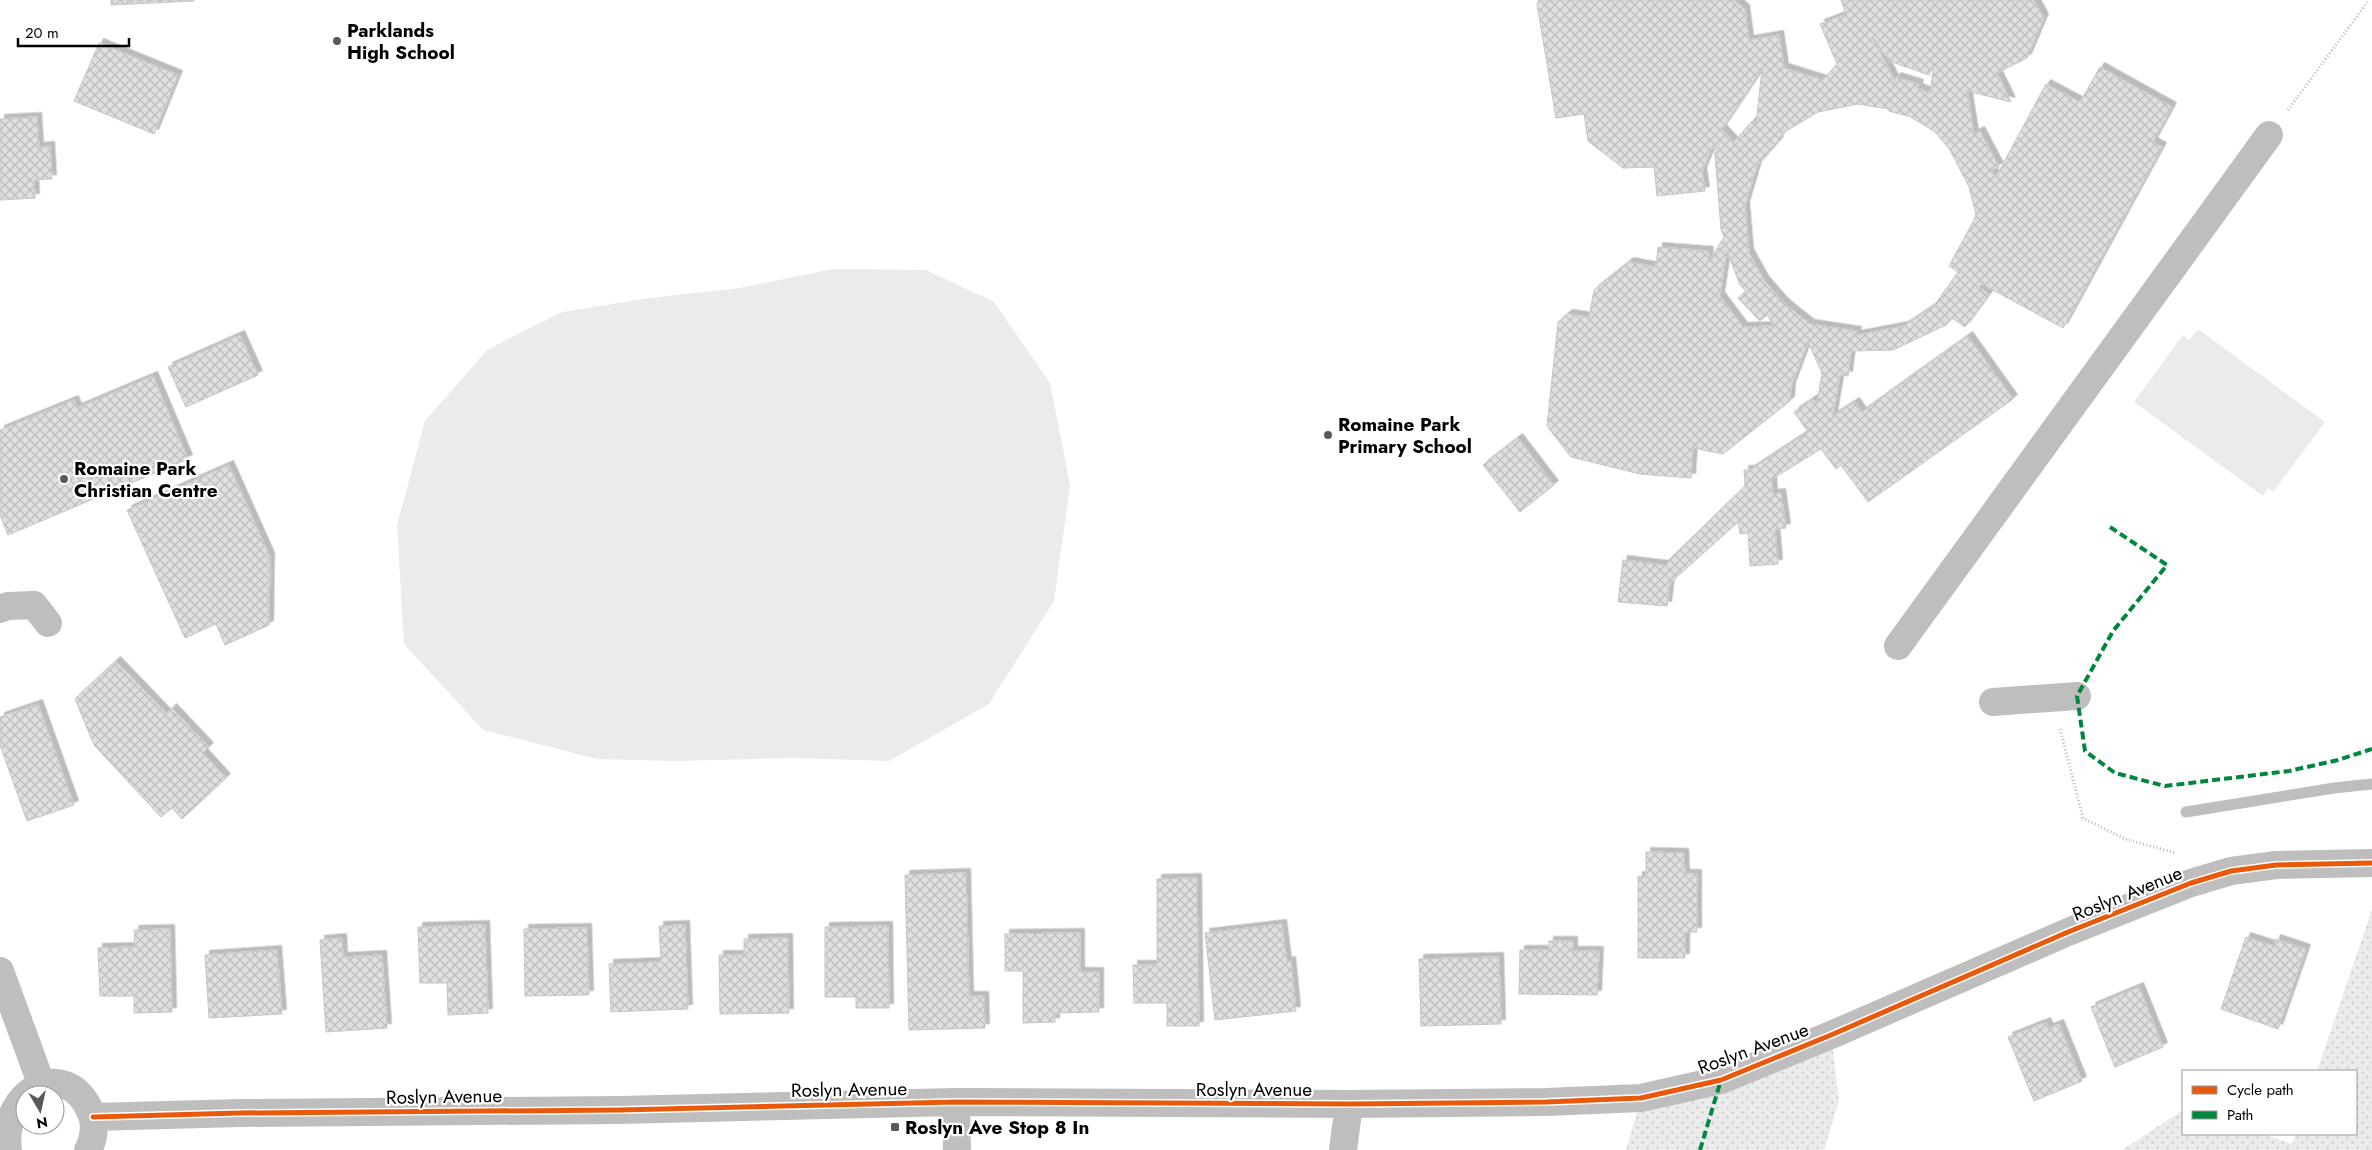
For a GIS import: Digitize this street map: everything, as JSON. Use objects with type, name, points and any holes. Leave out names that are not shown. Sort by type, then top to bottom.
[{"type":"street","points":[[1898,646],[2269,135]]},
{"type":"street","points":[[0,609],[8,606],[34,605],[48,623]]},
{"type":"street","points":[[1993,702],[2064,697]]},
{"type":"street","name":"Roslyn Avenue","points":[[93,1117],[240,1113],[620,1110],[956,1102],[1349,1104],[1546,1102],[1641,1098],[1721,1080],[1831,1035],[2068,932],[2191,883],[2231,871],[2276,865],[2372,863]]},
{"type":"street","points":[[0,971],[41,1083]]},
{"type":"street","points":[[4,1145],[2,1125],[6,1110],[14,1097],[26,1088],[41,1083],[54,1083],[68,1087],[79,1094],[88,1105],[93,1117],[94,1132],[88,1150]]},
{"type":"street","points":[[956,1102],[957,1150]]},
{"type":"street","points":[[1343,1150],[1349,1104]]},
{"type":"path","points":[[2269,135],[2369,0]]},
{"type":"path","points":[[2064,697],[2083,818],[2125,839],[2231,871]]},
{"type":"shaded area","points":[[833,269],[926,270],[994,302],[1050,383],[1070,485],[1054,601],[989,704],[889,761],[795,758],[675,761],[597,759],[483,730],[404,644],[397,525],[425,421],[487,350],[562,312],[650,298],[740,288]]},
{"type":"shaded area","points":[[2198,329],[2325,422],[2273,492],[2268,488],[2263,496],[2134,402],[2183,335],[2189,340]]},
{"type":"shaded area","points":[[2372,909],[2372,1150],[2122,1150],[2182,1111],[2182,1135],[2266,1135],[2292,1144],[2296,1135],[2357,1135],[2357,1070],[2317,1070]]},
{"type":"shaded area","points":[[1831,1035],[1839,1101],[1824,1150],[1626,1150],[1641,1098]]},
{"type":"building","points":[[111,0],[194,0],[194,1],[111,5]]},
{"type":"building","points":[[1539,0],[1734,0],[1745,9],[1749,40],[1779,35],[1784,68],[1823,80],[1837,64],[1820,24],[1846,14],[1841,0],[2034,0],[2044,18],[2027,58],[1997,73],[2011,102],[1967,91],[1974,134],[1980,131],[1999,167],[1992,170],[1996,177],[2046,84],[2080,102],[2100,67],[2172,107],[2153,142],[2162,147],[2063,328],[1982,284],[1979,287],[1989,294],[1965,327],[1952,318],[1946,325],[1893,350],[1851,351],[1848,376],[1840,375],[1833,416],[1855,402],[1862,412],[1968,336],[2013,399],[1868,502],[1841,465],[1836,469],[1821,449],[1772,479],[1773,494],[1781,493],[1786,528],[1775,529],[1778,564],[1750,566],[1748,533],[1740,534],[1738,522],[1670,583],[1667,606],[1618,602],[1623,560],[1664,565],[1745,486],[1744,470],[1750,470],[1808,432],[1794,412],[1813,399],[1817,404],[1822,373],[1808,342],[1791,387],[1790,401],[1723,454],[1693,448],[1691,478],[1640,474],[1571,457],[1547,426],[1558,322],[1568,314],[1589,317],[1594,290],[1629,262],[1656,267],[1658,247],[1709,251],[1708,263],[1724,237],[1721,229],[1714,143],[1702,172],[1705,191],[1657,196],[1654,167],[1623,168],[1588,141],[1584,114],[1556,118],[1537,4]],"holes":[[[1873,38],[1889,61],[1929,75],[1934,63],[1930,93],[1918,88],[1919,84],[1896,77],[1895,81]],[[1762,69],[1756,124],[1752,121],[1734,142],[1722,129]],[[1858,104],[1889,109],[1889,111],[1911,117],[1935,132],[1950,150],[1969,187],[1976,214],[1949,266],[1960,273],[1958,272],[1934,306],[1904,326],[1856,335],[1857,331],[1810,324],[1784,303],[1764,280],[1749,253],[1745,206],[1757,166],[1779,141],[1783,133],[1818,112]],[[1727,251],[1740,285],[1746,291],[1738,298],[1760,321],[1767,315],[1774,326],[1743,327],[1720,296]]]},
{"type":"building","points":[[99,43],[178,75],[154,134],[74,101]]},
{"type":"building","points":[[37,117],[39,147],[50,146],[52,179],[34,180],[35,198],[0,200],[0,119]]},
{"type":"building","points":[[240,335],[258,375],[186,407],[168,367]]},
{"type":"building","points":[[153,376],[188,459],[8,535],[0,515],[0,430],[74,400],[77,408]]},
{"type":"building","points":[[1518,438],[1554,485],[1520,512],[1483,465]]},
{"type":"building","points":[[229,465],[270,557],[269,625],[225,645],[216,624],[185,638],[127,510]]},
{"type":"building","points":[[116,661],[167,714],[172,708],[209,747],[203,753],[226,778],[182,819],[172,808],[161,817],[94,745],[75,699]]},
{"type":"building","points":[[38,704],[74,805],[27,821],[0,745],[0,717]]},
{"type":"building","points":[[1646,852],[1684,853],[1685,874],[1697,874],[1697,932],[1685,932],[1685,958],[1638,958],[1638,876],[1646,877]]},
{"type":"building","points":[[966,873],[969,996],[984,996],[985,1028],[909,1030],[905,875]]},
{"type":"building","points":[[1197,878],[1199,1026],[1167,1026],[1167,1003],[1134,1003],[1133,965],[1157,965],[1157,879]]},
{"type":"building","points":[[1282,924],[1287,962],[1291,961],[1296,1011],[1215,1020],[1205,933]]},
{"type":"building","points":[[485,925],[488,1013],[448,1015],[447,983],[420,983],[418,927]]},
{"type":"building","points":[[685,925],[688,1009],[611,1012],[609,964],[661,962],[659,926]]},
{"type":"building","points":[[888,926],[889,1008],[856,1008],[856,997],[825,997],[825,927]]},
{"type":"building","points":[[587,928],[589,995],[525,996],[524,929]]},
{"type":"building","points":[[170,929],[172,1012],[134,1013],[134,996],[100,996],[98,948],[135,947],[134,930]]},
{"type":"building","points":[[1080,933],[1080,972],[1099,972],[1099,1012],[1055,1013],[1055,1022],[1023,1023],[1023,971],[1005,971],[1005,934]]},
{"type":"building","points":[[2246,937],[2274,946],[2276,939],[2306,949],[2278,1029],[2221,1009]]},
{"type":"building","points":[[342,938],[343,957],[382,955],[387,1028],[326,1032],[320,940]]},
{"type":"building","points":[[788,938],[789,1013],[720,1014],[719,955],[744,955],[744,939]]},
{"type":"building","points":[[1549,941],[1573,941],[1573,951],[1599,951],[1597,995],[1519,994],[1520,950],[1549,950]]},
{"type":"building","points":[[277,950],[282,1014],[209,1018],[205,955]]},
{"type":"building","points":[[1499,957],[1501,1024],[1421,1026],[1419,959]]},
{"type":"building","points":[[2139,987],[2163,1047],[2115,1067],[2091,1007]]},
{"type":"building","points":[[2046,1022],[2049,1028],[2059,1024],[2082,1081],[2034,1101],[2008,1037]]},
{"type":"waterway","points":[[2186,812],[2334,788],[2372,784]]},
{"type":"marked path","points":[[2110,527],[2167,565],[2113,631],[2077,696],[2085,751],[2115,773],[2165,786],[2289,771],[2338,760],[2372,749]]},
{"type":"marked path","points":[[1700,1150],[1721,1080]]},
{"type":"cycle path","points":[[93,1117],[240,1113],[620,1110],[956,1102],[1349,1104],[1546,1102],[1641,1098],[1721,1080],[1831,1035],[2068,932],[2191,883],[2231,871],[2276,865],[2372,863]]},
{"type":"place","name":"Parklands High School","points":[[337,41]]},
{"type":"place","name":"Romaine Park Primary School","points":[[1328,435]]},
{"type":"place","name":"Romaine Park Christian Centre","points":[[64,479]]},
{"type":"place","name":"Roslyn Ave Stop 8 In","points":[[895,1127]]}]
